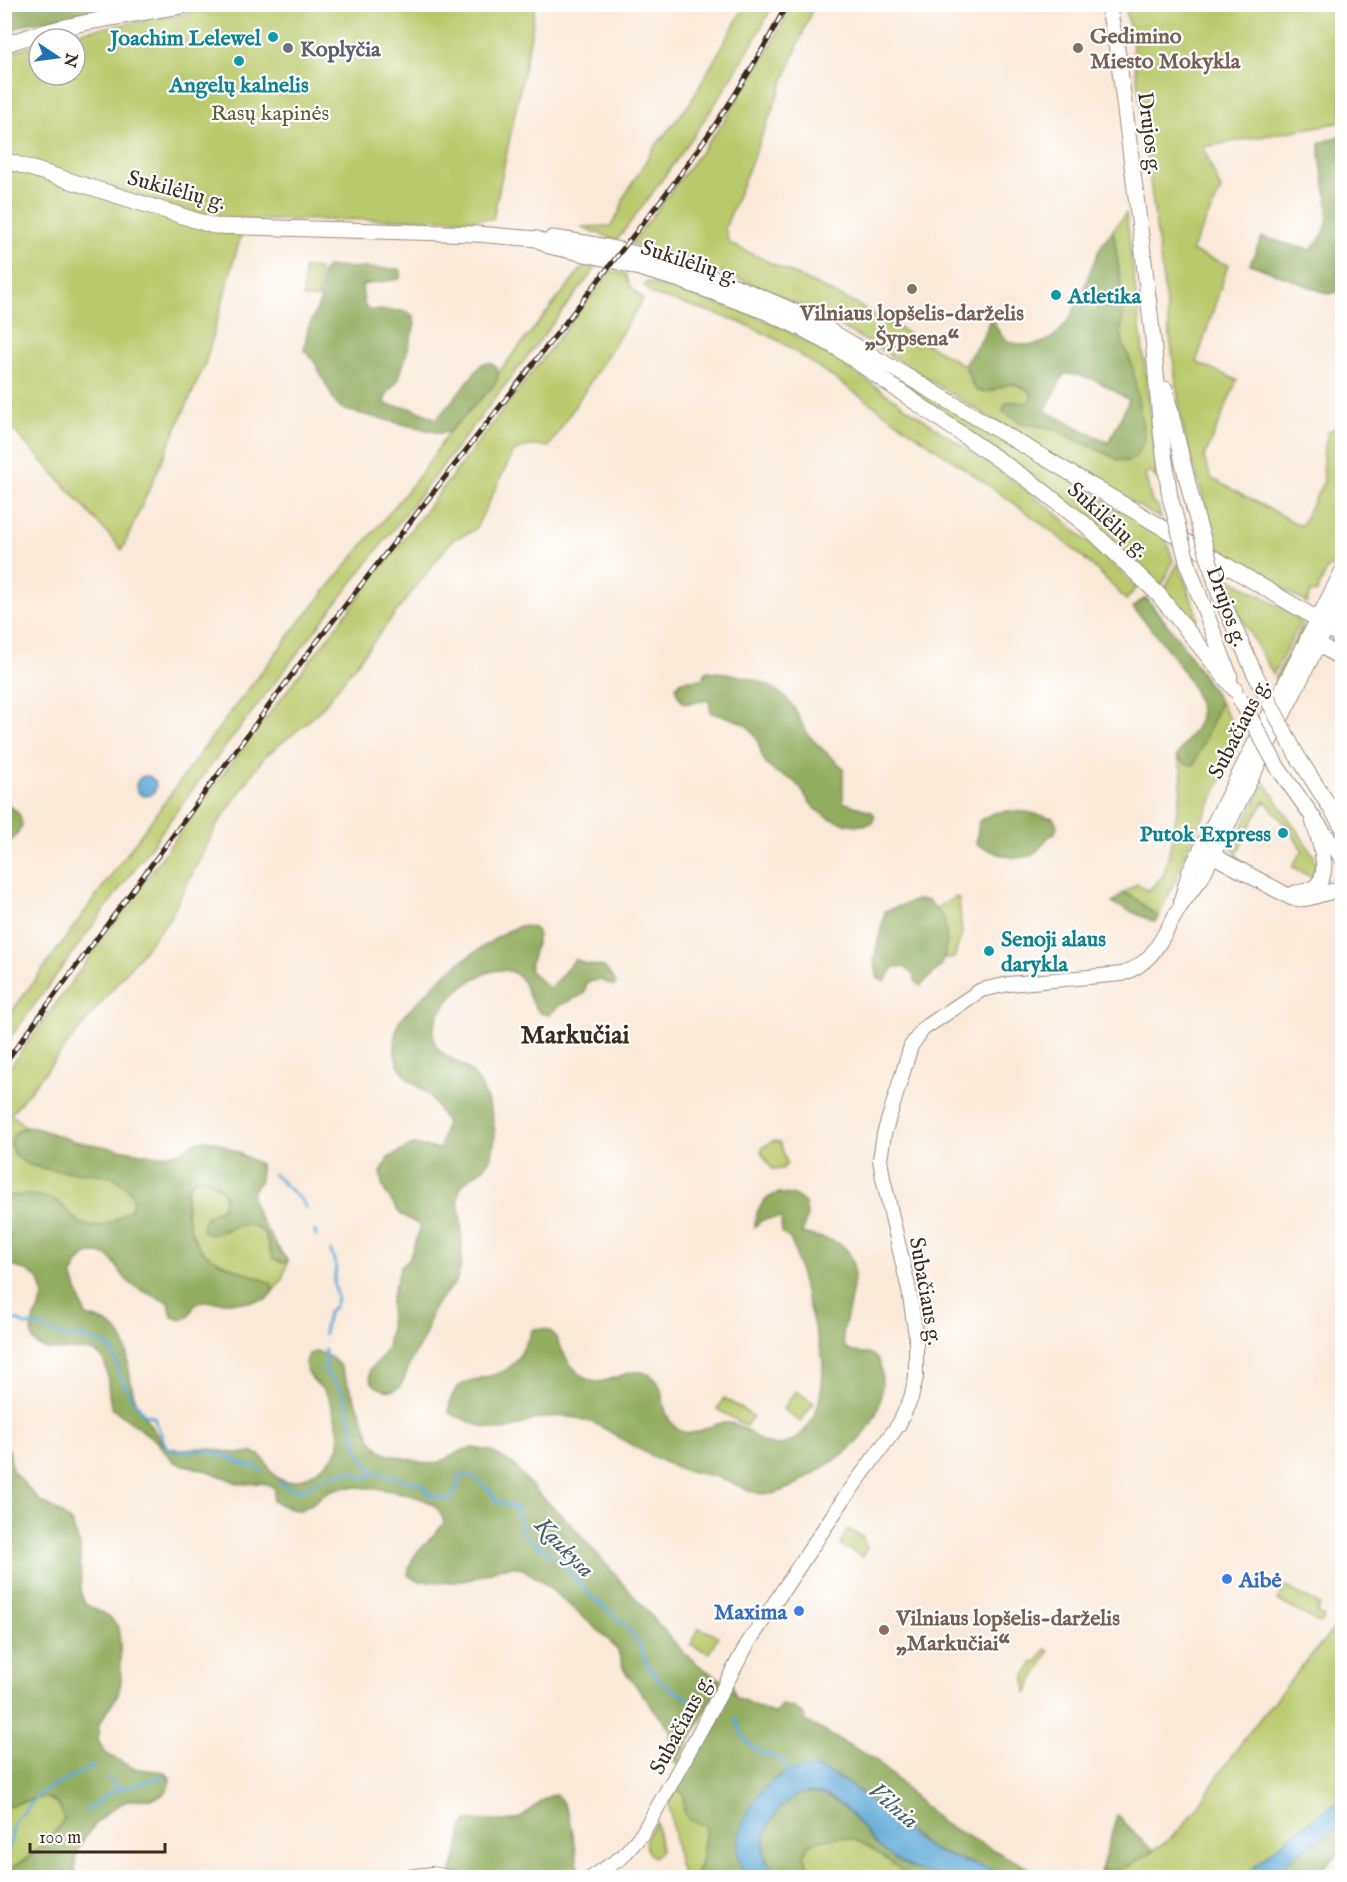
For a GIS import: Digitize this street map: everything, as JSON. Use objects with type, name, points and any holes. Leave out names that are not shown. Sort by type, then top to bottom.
[{"type":"main road","points":[[4,45],[27,36],[63,27],[192,4]]},
{"type":"main road","name":"Drujos g.","points":[[1108,4],[1118,55],[1170,497],[1189,568],[1238,695],[1278,768],[1342,858]]},
{"type":"main road","name":"Sukilėlių g.","points":[[4,160],[214,226],[476,234],[537,239],[549,246],[612,260],[677,279],[803,328],[837,348],[1034,484],[1086,525],[1158,594],[1238,695]]},
{"type":"main road","points":[[537,239],[571,240],[630,252],[740,288],[810,319],[1323,623],[1342,637]]},
{"type":"main road","name":"Drujos g.","points":[[1153,339],[1195,512],[1219,593],[1254,672],[1296,754],[1342,826]]},
{"type":"main road","points":[[1314,640],[1342,659]]},
{"type":"main road","points":[[1316,787],[1342,806]]},
{"type":"main road","points":[[1275,888],[1295,894],[1303,893],[1321,880],[1324,862],[1313,820]]},
{"type":"main road","points":[[1207,852],[1292,898],[1301,900],[1315,898],[1342,890]]},
{"type":"street","name":"Subačiaus g.","points":[[591,1878],[622,1857],[642,1834],[748,1643],[843,1500],[899,1424],[911,1398],[916,1377],[916,1336],[909,1290],[880,1159],[884,1134],[911,1046],[923,1029],[981,990],[1009,984],[1115,975],[1133,970],[1151,956],[1179,908],[1189,872],[1207,852],[1323,623],[1342,571]]},
{"type":"street","name":"Subačiaus g.","points":[[1323,623],[1342,597]]},
{"type":"street","points":[[401,1878],[432,1874],[454,1878]]},
{"type":"green space","points":[[5,4],[98,5],[89,14],[30,23],[5,32]]},
{"type":"green space","points":[[746,4],[773,5],[720,96],[617,240],[581,227],[611,226],[620,211],[624,197],[653,149],[690,103]]},
{"type":"green space","name":"Rasų kapinės","points":[[234,5],[535,5],[531,35],[493,219],[216,220],[5,155],[5,59],[10,52],[27,47],[27,87],[87,87],[87,30]]},
{"type":"green space","points":[[792,5],[814,5],[725,228],[729,243],[854,303],[964,365],[972,385],[992,391],[1011,384],[1025,388],[1030,391],[1032,398],[1026,403],[1009,402],[1045,427],[1054,429],[1119,460],[1127,461],[1132,365],[1123,344],[1121,331],[1124,307],[1113,230],[1126,213],[1157,479],[1150,471],[1145,474],[1152,503],[1158,506],[1161,519],[1020,436],[885,352],[794,302],[734,277],[631,244],[722,124],[769,49]]},
{"type":"green space","points":[[1125,5],[1342,5],[1342,122],[1203,147],[1221,190],[1191,251],[1228,265],[1197,360],[1198,363],[1237,380],[1204,458],[1211,478],[1301,526],[1324,481],[1323,455],[1328,432],[1342,424],[1342,548],[1333,567],[1327,569],[1317,592],[1310,593],[1307,603],[1220,554],[1186,441],[1180,413],[1132,40]]},
{"type":"green space","points":[[1342,135],[1342,291],[1329,294],[1250,264],[1262,237],[1310,250],[1321,238],[1328,213],[1320,143]]},
{"type":"green space","points":[[5,167],[242,231],[205,364],[122,550],[5,421]]},
{"type":"green space","points":[[1113,230],[1124,307],[1121,331],[1123,344],[1132,365],[1144,434],[1142,445],[1135,458],[1127,461],[1119,460],[1054,429],[1022,423],[1003,412],[1005,404],[1009,402],[1026,403],[1032,398],[1030,391],[1013,383],[991,391],[977,391],[964,365],[982,338],[989,321],[994,322],[1005,339],[1018,344],[1042,343],[1055,335],[1075,308],[1095,259]],"holes":[[[1064,374],[1098,382],[1129,400],[1109,443],[1045,411]]]},
{"type":"green space","points":[[588,261],[598,265],[204,774],[5,1045],[5,1021],[215,733],[299,623],[421,474],[449,432],[492,387],[499,372]]},
{"type":"green space","points":[[661,266],[741,293],[821,331],[1165,535],[1173,561],[1163,583],[1159,587],[1074,507],[1049,487],[834,340],[777,311],[661,268]]},
{"type":"green space","points":[[327,267],[398,269],[401,271],[399,279],[362,285],[364,304],[368,310],[406,311],[413,316],[415,324],[399,379],[386,395],[385,402],[388,405],[411,408],[437,419],[482,364],[490,363],[497,367],[498,378],[492,387],[449,432],[440,433],[345,410],[336,404],[314,361],[304,350],[308,328],[320,302],[322,273]]},
{"type":"green space","points":[[304,268],[319,269],[318,298],[303,298]]},
{"type":"green space","points":[[610,271],[626,274],[630,286],[643,299],[549,447],[530,446],[513,453],[476,528],[452,540],[323,707],[264,757],[217,825],[169,919],[11,1114],[26,1127],[17,1131],[97,1174],[114,1178],[128,1187],[134,1198],[131,1209],[108,1225],[93,1227],[81,1224],[56,1201],[5,1196],[5,1074],[212,788]]},
{"type":"green space","points":[[647,282],[749,313],[785,329],[834,358],[1055,512],[1137,587],[1126,600],[1090,563],[1030,515],[781,342],[735,320],[653,295],[644,286]]},
{"type":"green space","points":[[1178,562],[1198,618],[1196,621],[1164,591]]},
{"type":"green space","points":[[1228,577],[1299,618],[1300,623],[1273,674],[1234,605]]},
{"type":"green space","points":[[1146,598],[1181,642],[1220,702],[1194,765],[1185,764],[1177,756],[1199,721],[1200,709],[1187,678],[1133,608]]},
{"type":"green space","points":[[1304,623],[1300,638],[1277,682],[1275,678]]},
{"type":"green space","points":[[707,671],[755,680],[786,698],[807,733],[843,768],[843,802],[872,812],[875,816],[872,823],[848,824],[824,815],[812,805],[795,783],[768,766],[762,757],[754,734],[744,724],[711,713],[709,700],[684,704],[677,694],[676,687],[682,681],[702,679]]},
{"type":"green space","points":[[1220,702],[1240,738],[1182,860],[1179,873],[1158,917],[1133,897],[1123,893],[1137,884],[1148,891],[1163,876],[1180,796],[1182,773],[1177,756],[1180,760],[1194,765]]},
{"type":"green space","points":[[1265,783],[1314,856],[1316,863],[1312,878],[1293,867],[1303,851],[1286,825],[1265,801],[1237,855],[1231,848]]},
{"type":"green space","points":[[5,804],[18,812],[22,826],[5,846]]},
{"type":"green space","points":[[1009,811],[1053,818],[1057,825],[1055,833],[1048,837],[1035,853],[1020,858],[1005,856],[976,844],[979,821],[993,813]]},
{"type":"green space","points":[[1123,893],[1133,897],[1158,917],[1155,922],[1112,903]]},
{"type":"green space","points":[[955,897],[959,899],[962,933],[954,958],[945,959],[943,954],[947,942],[935,909]]},
{"type":"green space","points":[[917,900],[928,900],[944,918],[947,942],[942,965],[920,986],[915,981],[914,975],[904,967],[894,967],[885,981],[878,979],[874,959],[885,911]]},
{"type":"green space","points":[[520,926],[536,930],[538,936],[529,970],[550,989],[575,959],[586,964],[604,967],[616,982],[614,986],[601,980],[587,982],[584,994],[560,1005],[549,1015],[540,1013],[530,999],[523,981],[517,975],[506,970],[494,971],[467,984],[445,1005],[438,1016],[434,1027],[435,1044],[444,1054],[471,1072],[479,1082],[491,1112],[495,1139],[491,1157],[486,1165],[460,1189],[458,1201],[462,1246],[458,1277],[432,1310],[426,1333],[402,1383],[397,1389],[383,1390],[372,1382],[370,1369],[381,1358],[387,1347],[391,1299],[401,1267],[409,1259],[421,1226],[400,1214],[382,1185],[381,1173],[388,1158],[413,1145],[440,1149],[446,1122],[430,1096],[407,1078],[398,1064],[395,1054],[395,1036],[399,1021],[443,976],[463,960],[504,933]]},
{"type":"green space","points":[[26,1127],[36,1128],[74,1141],[158,1156],[180,1152],[193,1143],[203,1140],[215,1141],[260,1164],[260,1179],[253,1191],[253,1201],[266,1229],[288,1261],[283,1263],[273,1259],[264,1234],[252,1225],[236,1226],[211,1235],[203,1231],[205,1219],[222,1208],[225,1200],[221,1189],[212,1181],[200,1178],[190,1183],[187,1190],[186,1209],[194,1239],[204,1252],[218,1261],[271,1283],[273,1291],[267,1299],[248,1302],[200,1302],[194,1306],[189,1317],[181,1320],[172,1317],[169,1303],[131,1284],[107,1255],[94,1253],[86,1255],[72,1275],[86,1316],[113,1327],[120,1335],[127,1354],[135,1399],[164,1445],[179,1449],[205,1448],[255,1453],[263,1458],[278,1479],[284,1481],[298,1480],[316,1471],[331,1459],[339,1446],[337,1424],[328,1396],[310,1376],[305,1364],[309,1354],[317,1351],[332,1358],[340,1366],[370,1438],[383,1453],[429,1464],[440,1462],[463,1450],[473,1448],[491,1451],[513,1464],[535,1490],[570,1523],[683,1652],[722,1680],[677,1764],[671,1758],[670,1730],[624,1670],[618,1651],[606,1637],[540,1580],[523,1569],[513,1566],[468,1580],[452,1582],[417,1581],[408,1575],[417,1553],[444,1523],[440,1512],[432,1504],[398,1492],[354,1487],[332,1490],[308,1506],[297,1510],[273,1501],[275,1488],[263,1483],[240,1484],[211,1472],[174,1462],[156,1441],[112,1408],[107,1372],[103,1359],[99,1355],[82,1350],[52,1350],[36,1344],[31,1331],[42,1301],[42,1291],[38,1278],[25,1270],[5,1264],[4,1196],[30,1195],[50,1198],[81,1223],[95,1227],[109,1223],[131,1209],[134,1198],[125,1186],[114,1178],[54,1170],[23,1162],[14,1154],[11,1139],[18,1131]]},
{"type":"green space","points":[[773,1141],[780,1142],[787,1164],[782,1169],[772,1169],[761,1152],[763,1147]]},
{"type":"green space","points":[[203,1178],[217,1186],[224,1197],[222,1208],[205,1217],[225,1231],[242,1225],[255,1227],[265,1236],[270,1253],[282,1263],[288,1261],[282,1280],[273,1291],[271,1283],[217,1261],[198,1247],[188,1221],[187,1192],[192,1183]]},
{"type":"green space","points":[[779,1193],[796,1196],[805,1203],[807,1215],[802,1233],[828,1239],[841,1245],[849,1253],[854,1274],[843,1342],[848,1350],[872,1355],[877,1359],[882,1374],[880,1401],[872,1423],[853,1446],[830,1463],[790,1488],[776,1493],[762,1494],[717,1477],[673,1466],[631,1445],[599,1425],[585,1420],[548,1417],[501,1430],[481,1426],[449,1413],[455,1391],[470,1381],[498,1373],[512,1366],[533,1329],[541,1329],[554,1334],[570,1364],[585,1378],[601,1382],[634,1372],[650,1375],[660,1386],[667,1416],[678,1429],[692,1433],[720,1423],[728,1423],[741,1427],[768,1444],[782,1444],[794,1440],[814,1417],[821,1390],[823,1363],[794,1248],[790,1239],[782,1233],[781,1217],[762,1220],[755,1227],[758,1210],[765,1201]]},
{"type":"green space","points":[[796,1391],[814,1403],[800,1422],[783,1409]]},
{"type":"green space","points":[[724,1398],[753,1416],[746,1426],[717,1409]]},
{"type":"green space","points":[[5,1447],[9,1450],[12,1470],[40,1501],[61,1513],[71,1522],[80,1546],[81,1594],[85,1604],[109,1616],[118,1627],[121,1682],[118,1695],[99,1724],[98,1740],[105,1753],[132,1768],[165,1772],[170,1778],[168,1789],[162,1795],[153,1799],[135,1799],[123,1803],[95,1824],[77,1854],[76,1877],[5,1877],[5,1871],[38,1849],[64,1819],[60,1808],[48,1798],[32,1799],[5,1807]]},
{"type":"green space","points":[[847,1529],[863,1537],[867,1548],[862,1557],[841,1545]]},
{"type":"green space","points":[[1285,1586],[1320,1605],[1316,1613],[1324,1617],[1321,1624],[1277,1600]]},
{"type":"green space","points":[[1342,1624],[1342,1799],[1290,1835],[1243,1877],[1098,1878],[1101,1870],[1118,1868],[1149,1853],[1183,1826],[1271,1704],[1337,1625]]},
{"type":"green space","points":[[699,1628],[718,1636],[709,1653],[691,1645]]},
{"type":"green space","points":[[1045,1649],[1049,1651],[1026,1693],[1025,1677],[1033,1662],[1036,1664]]},
{"type":"green space","points":[[732,1685],[736,1697],[775,1714],[781,1705],[792,1707],[804,1715],[805,1721],[875,1759],[942,1823],[1032,1870],[1038,1877],[1007,1877],[931,1849],[872,1800],[837,1776],[785,1773],[744,1873],[749,1877],[697,1877],[706,1827],[688,1819],[684,1810],[684,1795],[677,1789]]},
{"type":"green space","points":[[677,1789],[684,1795],[684,1810],[706,1827],[697,1877],[683,1875],[678,1861],[669,1804]]},
{"type":"green space","points":[[807,1793],[822,1794],[846,1808],[875,1844],[908,1866],[941,1877],[910,1876],[871,1848],[843,1838],[832,1838],[810,1844],[804,1856],[809,1867],[828,1877],[797,1878],[780,1875],[769,1863],[764,1847],[765,1837],[772,1819],[782,1804],[793,1797]]},
{"type":"green space","points":[[556,1795],[562,1801],[570,1820],[579,1876],[450,1878],[462,1829],[467,1821],[515,1820],[525,1815],[545,1798]]},
{"type":"green space","points":[[43,1797],[57,1805],[64,1819],[38,1850],[5,1871],[4,1807]]},
{"type":"green space","points":[[1117,1815],[1153,1851],[1122,1869],[1101,1870]]},
{"type":"green space","points":[[656,1822],[661,1850],[653,1857],[648,1853],[645,1844]]},
{"type":"green space","points":[[1342,1825],[1342,1851],[1313,1877],[1272,1878],[1296,1855]]},
{"type":"green space","points":[[837,1836],[865,1843],[913,1877],[828,1877],[809,1867],[804,1856],[810,1844],[823,1838]]},
{"type":"water","points":[[146,776],[153,779],[156,786],[153,793],[146,796],[139,793],[136,786],[139,779]]},
{"type":"water","points":[[817,1768],[833,1775],[861,1793],[930,1849],[1007,1877],[944,1876],[908,1866],[877,1845],[853,1816],[837,1802],[828,1796],[806,1793],[796,1796],[778,1810],[766,1832],[764,1854],[768,1864],[786,1877],[749,1877],[741,1865],[738,1851],[739,1836],[752,1804],[773,1780],[785,1773]]},
{"type":"water","points":[[1342,1799],[1342,1825],[1296,1855],[1272,1877],[1243,1877],[1290,1835]]},
{"type":"waterway","points":[[273,1174],[302,1201],[306,1208]]},
{"type":"waterway","points":[[315,1231],[316,1236]]},
{"type":"waterway","points":[[324,1334],[328,1313],[335,1306],[337,1298],[334,1282],[336,1267],[331,1251]]},
{"type":"waterway","name":"Kaukysa","points":[[4,1321],[17,1320],[25,1325],[40,1326],[56,1334],[74,1339],[77,1335],[106,1345],[112,1350],[122,1379],[132,1398],[144,1414],[154,1417],[166,1447],[176,1451],[199,1450],[218,1453],[248,1466],[255,1466],[262,1471]]},
{"type":"waterway","points":[[325,1350],[325,1371],[343,1394],[353,1425],[355,1442],[361,1456],[375,1473]]},
{"type":"waterway","name":"Kaukysa","points":[[279,1482],[294,1490],[302,1490],[326,1477],[345,1472],[353,1472],[365,1478],[375,1473],[421,1484],[430,1495],[448,1500],[456,1492],[460,1476],[472,1475],[493,1494],[496,1501],[516,1508],[522,1531],[529,1539],[559,1560],[589,1595],[624,1623],[638,1641],[648,1666],[663,1684],[691,1700]]},
{"type":"waterway","name":"Kaukysa","points":[[735,1718],[747,1742],[762,1753],[780,1760],[791,1776]]},
{"type":"waterway","points":[[4,1854],[9,1850],[14,1823],[36,1798],[48,1789],[94,1766]]},
{"type":"waterway","points":[[108,1778],[120,1789],[163,1777]]},
{"type":"waterway","points":[[86,1811],[106,1795],[119,1789]]},
{"type":"railway","points":[[4,1064],[305,657],[671,187],[733,98],[787,4]]},
{"type":"place","name":"Joachim Lelewel","points":[[273,37]]},
{"type":"place","name":"Koplyčia","points":[[288,48]]},
{"type":"place","name":"Gedimino Miesto Mokykla","points":[[1078,48]]},
{"type":"place","name":"Angelų kalnelis","points":[[239,61]]},
{"type":"place","name":"Vilniaus lopšelis-darželis „Šypsena“","points":[[912,289]]},
{"type":"place","name":"Atletika","points":[[1056,295]]},
{"type":"place","name":"Putok Express","points":[[1283,833]]},
{"type":"place","name":"Senoji alaus darykla","points":[[989,951]]},
{"type":"place","name":"Aibė","points":[[1227,1579]]},
{"type":"place","name":"Maxima","points":[[799,1611]]},
{"type":"place","name":"Vilniaus lopšelis-darželis „Markučiai“","points":[[884,1630]]},
{"type":"district","name":"Markučiai","points":[[575,1034]]},
{"type":"water label","name":"Vilnia","points":[[894,1805]]}]
